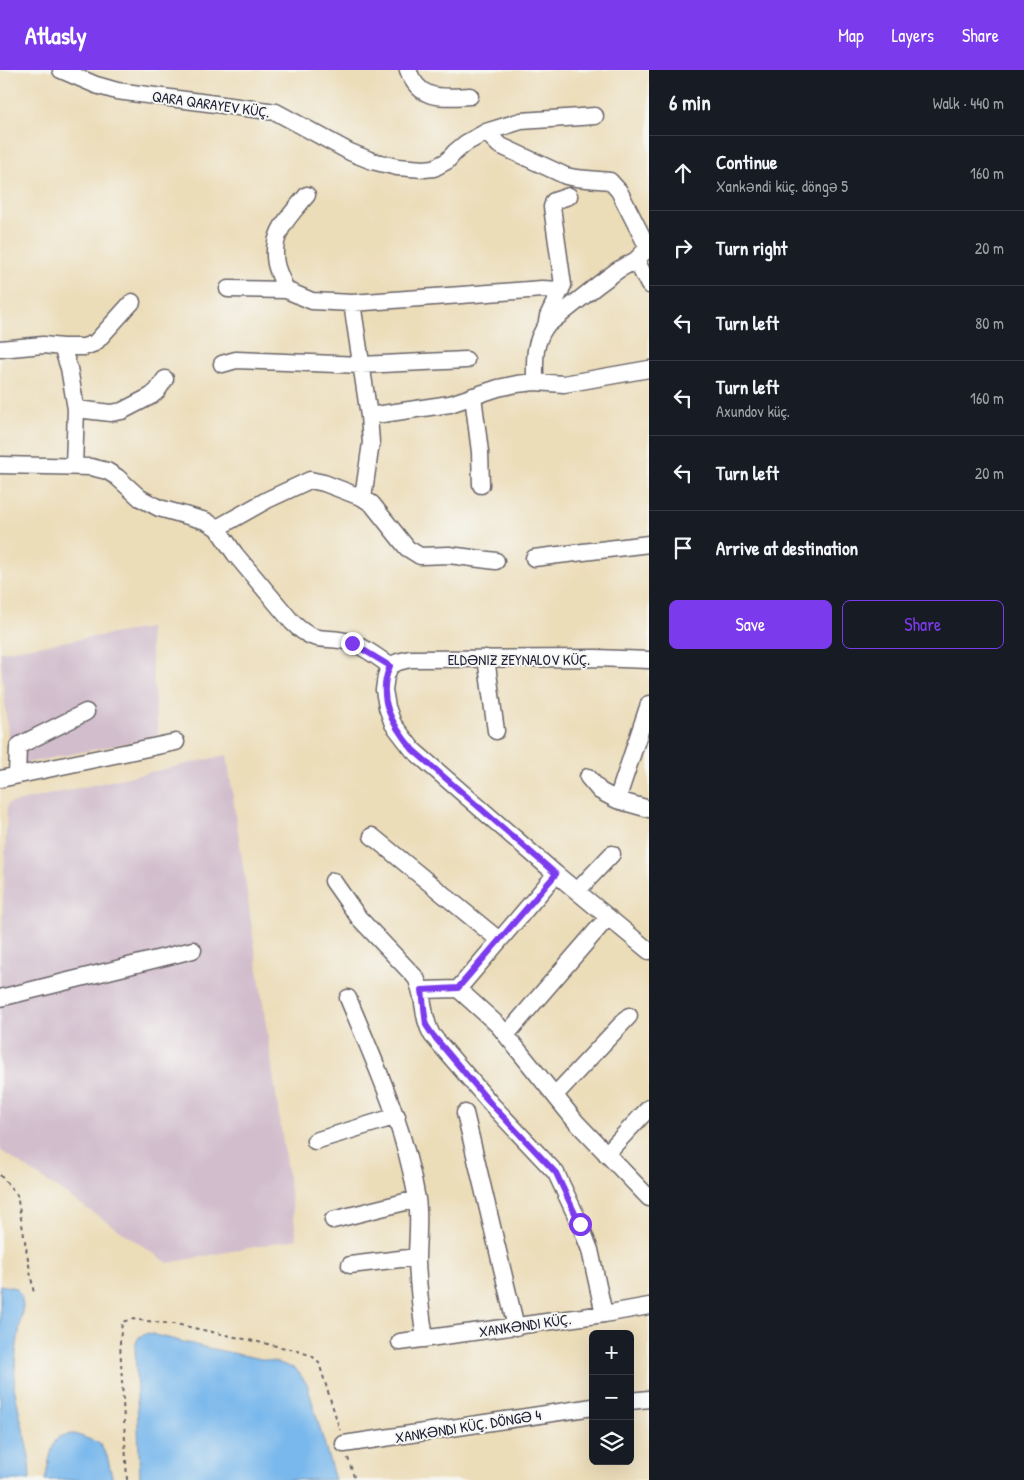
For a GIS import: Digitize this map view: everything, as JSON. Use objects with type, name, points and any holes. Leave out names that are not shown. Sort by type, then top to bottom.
[{"type":"street","name":"QARA QARAYEV KÜÇ.","points":[[61,70],[96,85],[117,91],[276,112],[350,152],[372,161],[397,167],[424,169],[440,166],[466,143],[486,132],[521,121],[595,116]]},
{"type":"street","points":[[408,70],[421,90],[435,98],[470,96]]},
{"type":"street","points":[[486,132],[499,145],[566,176],[610,181],[619,191],[649,248],[636,260],[618,270],[546,326],[539,335],[534,352],[535,382]]},
{"type":"street","points":[[286,290],[276,264],[276,239],[282,225],[307,195]]},
{"type":"street","points":[[546,326],[548,316],[563,285],[552,207],[554,201],[570,196]]},
{"type":"street","points":[[636,260],[649,286]]},
{"type":"street","points":[[228,290],[286,290],[312,301],[352,303],[542,289],[561,290]]},
{"type":"street","points":[[0,349],[43,344],[62,347],[84,347],[95,342],[132,302]]},
{"type":"street","points":[[352,303],[369,416],[370,443],[363,498]]},
{"type":"street","points":[[62,347],[69,368],[76,410],[74,466]]},
{"type":"street","points":[[222,364],[236,360],[361,365],[466,360]]},
{"type":"street","points":[[369,416],[450,404],[517,384],[535,382],[564,384],[649,370]]},
{"type":"street","points":[[76,410],[111,413],[122,411],[151,396],[165,379]]},
{"type":"street","points":[[473,396],[480,452],[481,486]]},
{"type":"street","points":[[0,465],[74,466],[91,467],[107,471],[117,477],[140,498],[159,508],[206,521],[217,528],[236,554],[302,632],[315,639],[352,643],[390,666],[384,690],[393,724],[400,735],[433,769],[649,951]]},
{"type":"street","points":[[217,528],[267,500],[310,480],[324,482],[363,498],[372,504],[407,548],[420,556],[449,555],[496,561]]},
{"type":"street","points":[[534,558],[649,544]]},
{"type":"street","points":[[486,658],[496,731]]},
{"type":"street","name":"ELDƏNIZ ZEYNALOV KÜÇ.","points":[[390,666],[410,659],[596,658],[649,660]]},
{"type":"street","points":[[617,800],[649,704]]},
{"type":"street","points":[[17,775],[18,748],[20,744],[86,712]]},
{"type":"street","points":[[0,779],[176,742]]},
{"type":"street","points":[[588,777],[600,791],[617,800],[649,809]]},
{"type":"street","points":[[372,836],[499,940]]},
{"type":"street","points":[[577,891],[612,854]]},
{"type":"street","points":[[422,990],[458,988],[556,874]]},
{"type":"street","points":[[333,881],[359,918],[416,978],[422,990],[426,1025],[432,1034],[492,1105],[556,1173],[590,1250],[604,1314]]},
{"type":"street","points":[[506,1035],[608,917]]},
{"type":"street","points":[[0,998],[193,950]]},
{"type":"street","points":[[458,988],[506,1035],[576,1122],[649,1198]]},
{"type":"street","points":[[348,998],[397,1116],[405,1142],[420,1222],[417,1257],[418,1294],[425,1339]]},
{"type":"street","points":[[555,1095],[629,1016]]},
{"type":"street","points":[[606,1154],[649,1108]]},
{"type":"street","points":[[464,1113],[516,1327]]},
{"type":"street","points":[[315,1141],[397,1116]]},
{"type":"street","points":[[333,1220],[417,1199]]},
{"type":"street","points":[[350,1265],[417,1257]]},
{"type":"street","name":"XANKƏNDI KÜÇ.","points":[[400,1342],[516,1327],[649,1306]]},
{"type":"street","points":[[634,1401],[649,1399]]},
{"type":"street","name":"XANKƏNDI KÜÇ. DÖNGƏ 4","points":[[344,1444],[589,1408]]},
{"type":"path","points":[[0,1175],[17,1195],[34,1294]]},
{"type":"path","points":[[127,1480],[120,1342],[122,1322],[132,1319],[180,1325],[295,1350],[312,1356],[319,1363],[355,1480]]},
{"type":"shaded area","points":[[149,628],[158,737],[11,766],[0,652]]},
{"type":"shaded area","points":[[227,755],[297,1239],[168,1263],[0,1150],[0,949],[7,804]]},
{"type":"water","points":[[0,1285],[16,1288],[21,1296],[23,1305],[16,1352],[14,1387],[29,1457],[30,1480],[0,1480]]},
{"type":"water","points":[[148,1333],[276,1362],[296,1369],[307,1384],[335,1480],[140,1480],[135,1345],[139,1337]]},
{"type":"water","points":[[75,1434],[99,1443],[107,1456],[113,1480],[45,1480],[56,1440],[62,1436]]},
{"type":"route","points":[[352,643],[390,666],[384,690],[387,707],[393,724],[413,750],[556,874],[458,988],[422,990],[426,1025],[432,1034],[492,1105],[556,1173],[580,1224]]}]
